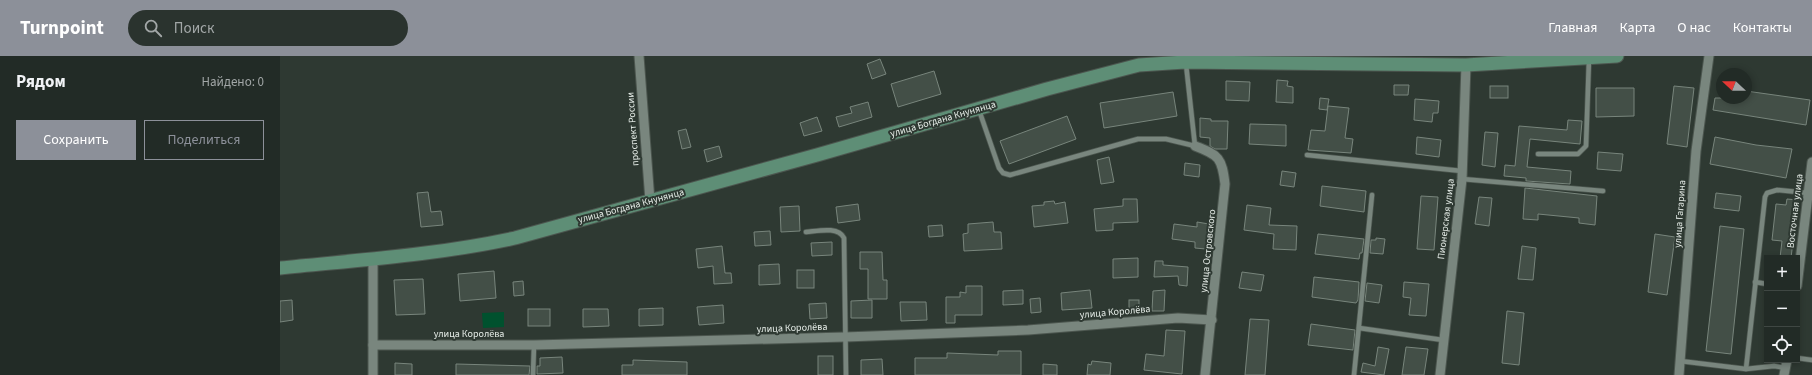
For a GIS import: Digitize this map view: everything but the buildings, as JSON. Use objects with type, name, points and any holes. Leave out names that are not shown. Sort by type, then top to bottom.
[{"type":"main road","name":"улица Богдана Кнунянца","points":[[280,268],[373,259],[487,244],[650,201],[979,110],[1047,88],[1119,69],[1159,63],[1228,59],[1466,65],[1617,56]]},
{"type":"street","name":"проспект России","points":[[639,56],[650,201]]},
{"type":"street","name":"улица Гагарина","points":[[1679,375],[1696,152],[1709,56]]},
{"type":"street","name":"Пионерская улица","points":[[1440,375],[1462,175],[1466,65]]},
{"type":"street","name":"улица Островского","points":[[1195,146],[1219,157],[1223,165],[1225,184],[1212,320],[1205,375]]},
{"type":"street","name":"Восточная улица","points":[[1800,261],[1812,162]]},
{"type":"street","points":[[373,259],[373,375]]},
{"type":"street","name":"улица Королёва","points":[[373,345],[534,344],[846,337],[1028,330],[1178,318],[1212,320]]},
{"type":"lane","points":[[1538,154],[1578,154],[1586,146],[1589,58]]},
{"type":"lane","points":[[979,110],[999,168],[1003,173],[1010,175],[1138,139],[1166,139],[1195,146],[1185,62]]},
{"type":"lane","points":[[1307,155],[1603,191]]},
{"type":"lane","points":[[1746,369],[1765,197],[1767,193],[1777,190],[1808,193]]},
{"type":"lane","points":[[1354,375],[1372,195]]},
{"type":"lane","points":[[806,232],[837,230],[844,238],[846,375]]},
{"type":"lane","points":[[1755,282],[1764,284]]},
{"type":"lane","points":[[1359,328],[1443,340]]},
{"type":"lane","points":[[533,375],[534,344]]},
{"type":"lane","points":[[1800,358],[1812,360]]},
{"type":"lane","points":[[1680,361],[1746,369],[1774,366],[1786,368]]},
{"type":"green space","points":[[504,312],[504,327],[483,328],[482,313]]}]
